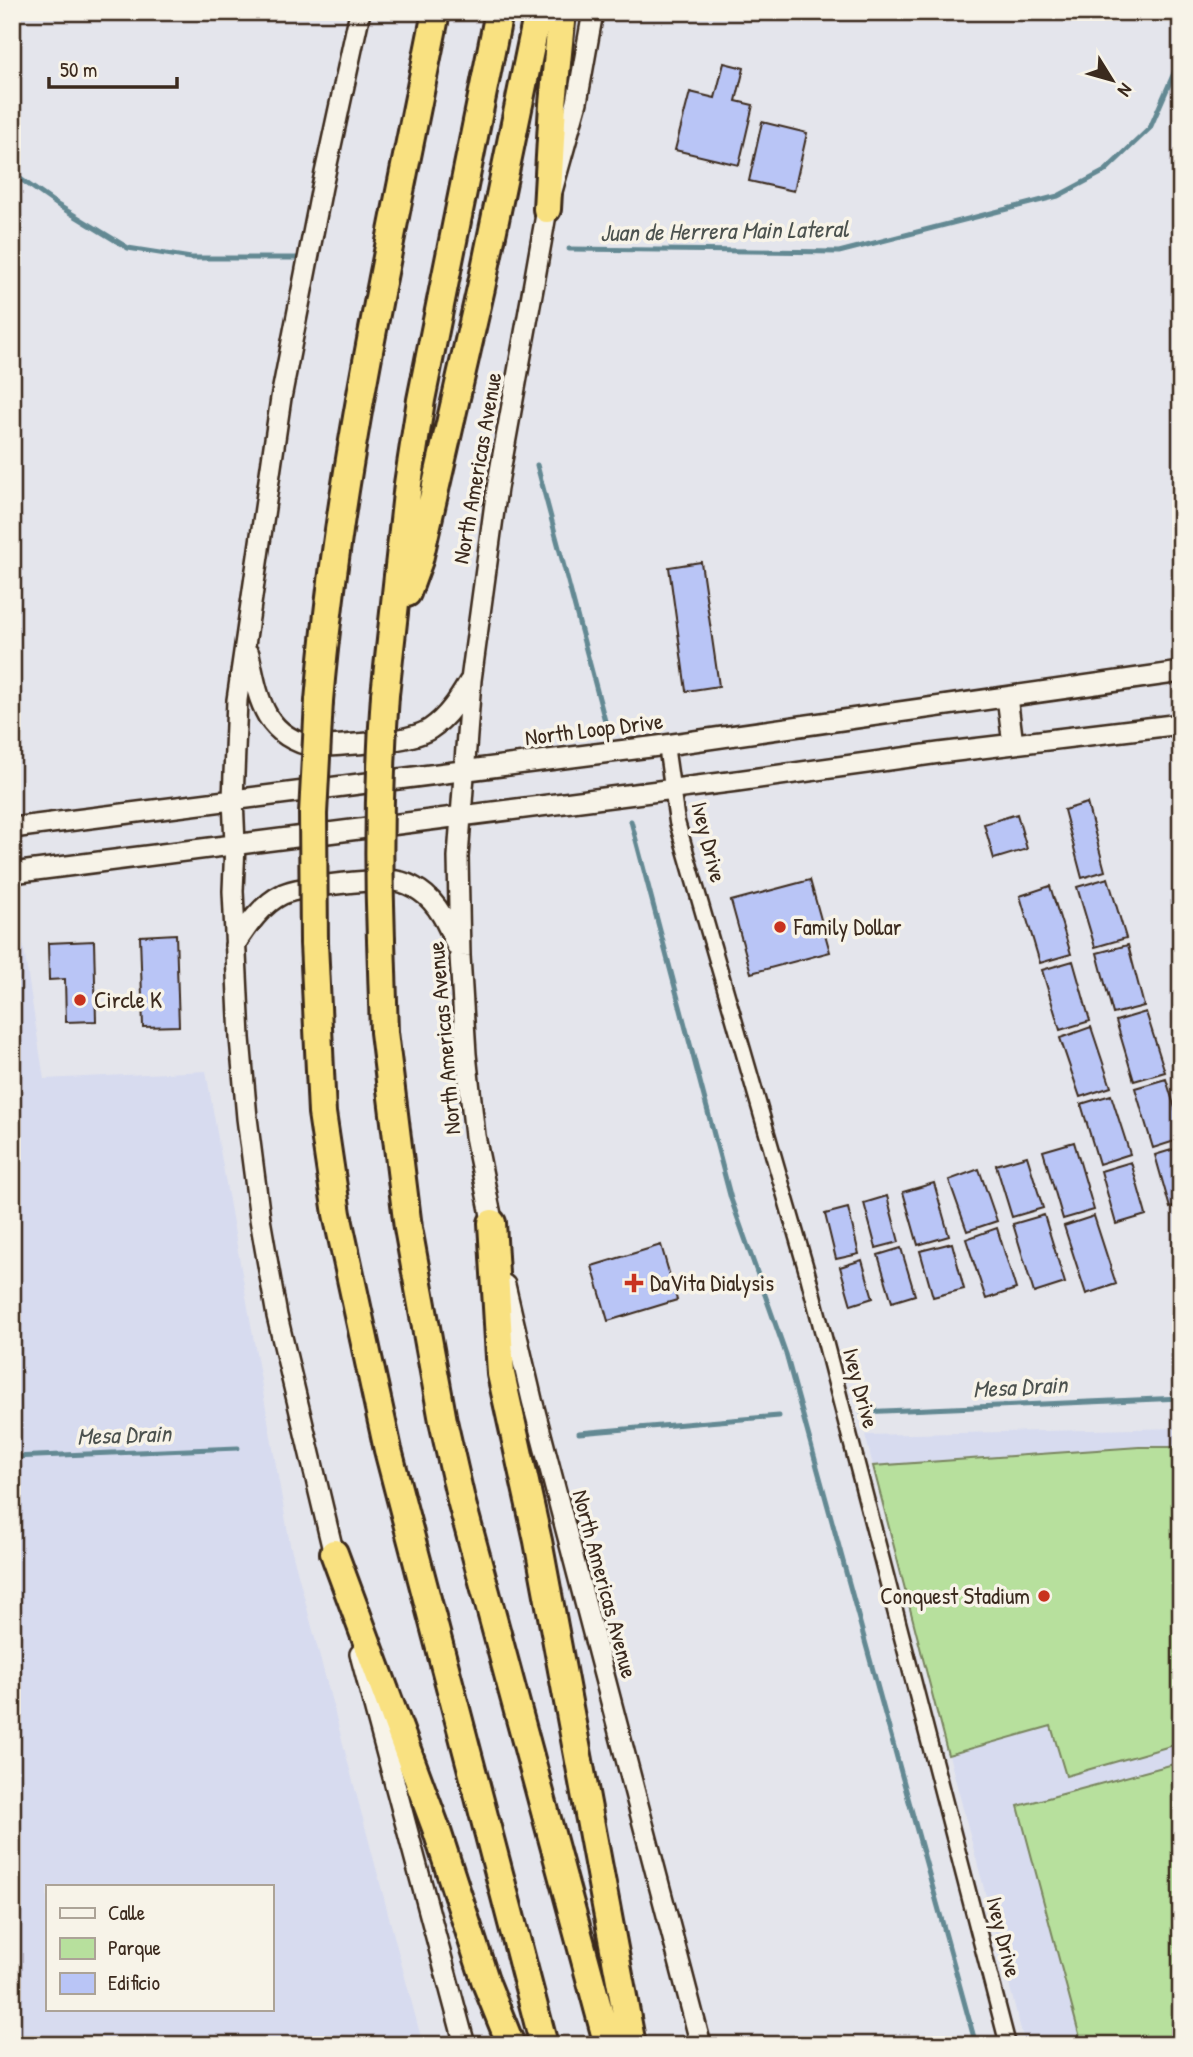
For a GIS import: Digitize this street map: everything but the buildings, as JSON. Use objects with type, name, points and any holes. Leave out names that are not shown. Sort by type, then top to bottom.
[{"type":"highway","points":[[436,12],[379,296],[341,508],[319,701],[313,814],[314,943],[322,1113],[337,1214],[371,1377],[544,2045]]},
{"type":"highway","points":[[499,12],[421,400],[408,484],[380,757],[378,845],[384,1032],[416,1277],[430,1340],[443,1422],[461,1500],[608,2045]]},
{"type":"highway","points":[[394,627],[419,560],[481,288],[538,12]]},
{"type":"highway","points":[[547,209],[552,104],[562,12]]},
{"type":"highway","points":[[492,1223],[501,1374],[538,1541],[632,2045]]},
{"type":"highway","points":[[334,1553],[436,1828],[486,1983],[511,2045]]},
{"type":"main road","points":[[338,106],[351,12]]},
{"type":"main road","points":[[360,12],[338,106],[281,398],[237,700],[233,799],[234,944],[247,1118],[260,1219],[277,1316],[334,1553],[465,2045]]},
{"type":"main road","name":"North Americas Avenue","points":[[593,12],[577,102],[547,209],[497,488],[471,680],[460,816],[460,956],[475,1136],[492,1223],[532,1400],[701,2045]]},
{"type":"main road","points":[[246,639],[256,691],[266,715],[288,735],[305,745],[316,747],[396,739],[423,732],[432,728],[452,709],[471,680]]},
{"type":"main road","name":"North Loop Drive","points":[[12,828],[666,745],[1181,672]]},
{"type":"main road","points":[[1007,697],[1013,744]]},
{"type":"main road","points":[[12,873],[1181,724]]},
{"type":"main road","points":[[234,944],[267,905],[282,894],[300,889],[397,881],[419,890],[430,899],[443,918],[460,956]]},
{"type":"street","name":"Ivey Drive","points":[[666,745],[677,822],[837,1383],[1008,2045]]},
{"type":"shaded area","points":[[20,924],[44,1079],[206,1071],[290,1544],[423,2045],[12,2045],[12,925]]},
{"type":"shaded area","points":[[1181,1428],[1181,2045],[1025,2045],[865,1435]]},
{"type":"green space","name":"Conquest Stadium","points":[[1139,1447],[1181,1447],[1181,1743],[1066,1776],[1051,1726],[948,1755],[873,1466]]},
{"type":"green space","points":[[1181,1762],[1181,2045],[1082,2045],[1018,1806]]},
{"type":"waterway","name":"Juan de Herrera Main Lateral","points":[[569,249],[839,252],[1058,196],[1105,171],[1150,128],[1181,57]]},
{"type":"waterway","name":"Juan de Herrera Main Lateral","points":[[12,173],[59,206],[128,248],[191,258],[297,258]]},
{"type":"waterway","points":[[537,465],[605,721]]},
{"type":"waterway","points":[[631,821],[731,1199],[786,1354],[976,2045]]},
{"type":"waterway","name":"Mesa Drain","points":[[861,1412],[1181,1398]]},
{"type":"waterway","name":"Mesa Drain","points":[[579,1433],[779,1416]]},
{"type":"waterway","name":"Mesa Drain","points":[[12,1457],[238,1448]]},
{"type":"place","name":"Family Dollar","points":[[780,927]]},
{"type":"place","name":"Circle K","points":[[80,1000]]},
{"type":"place","name":"DaVita Dialysis","points":[[634,1283]]},
{"type":"place","name":"Conquest Stadium","points":[[1044,1596]]}]
